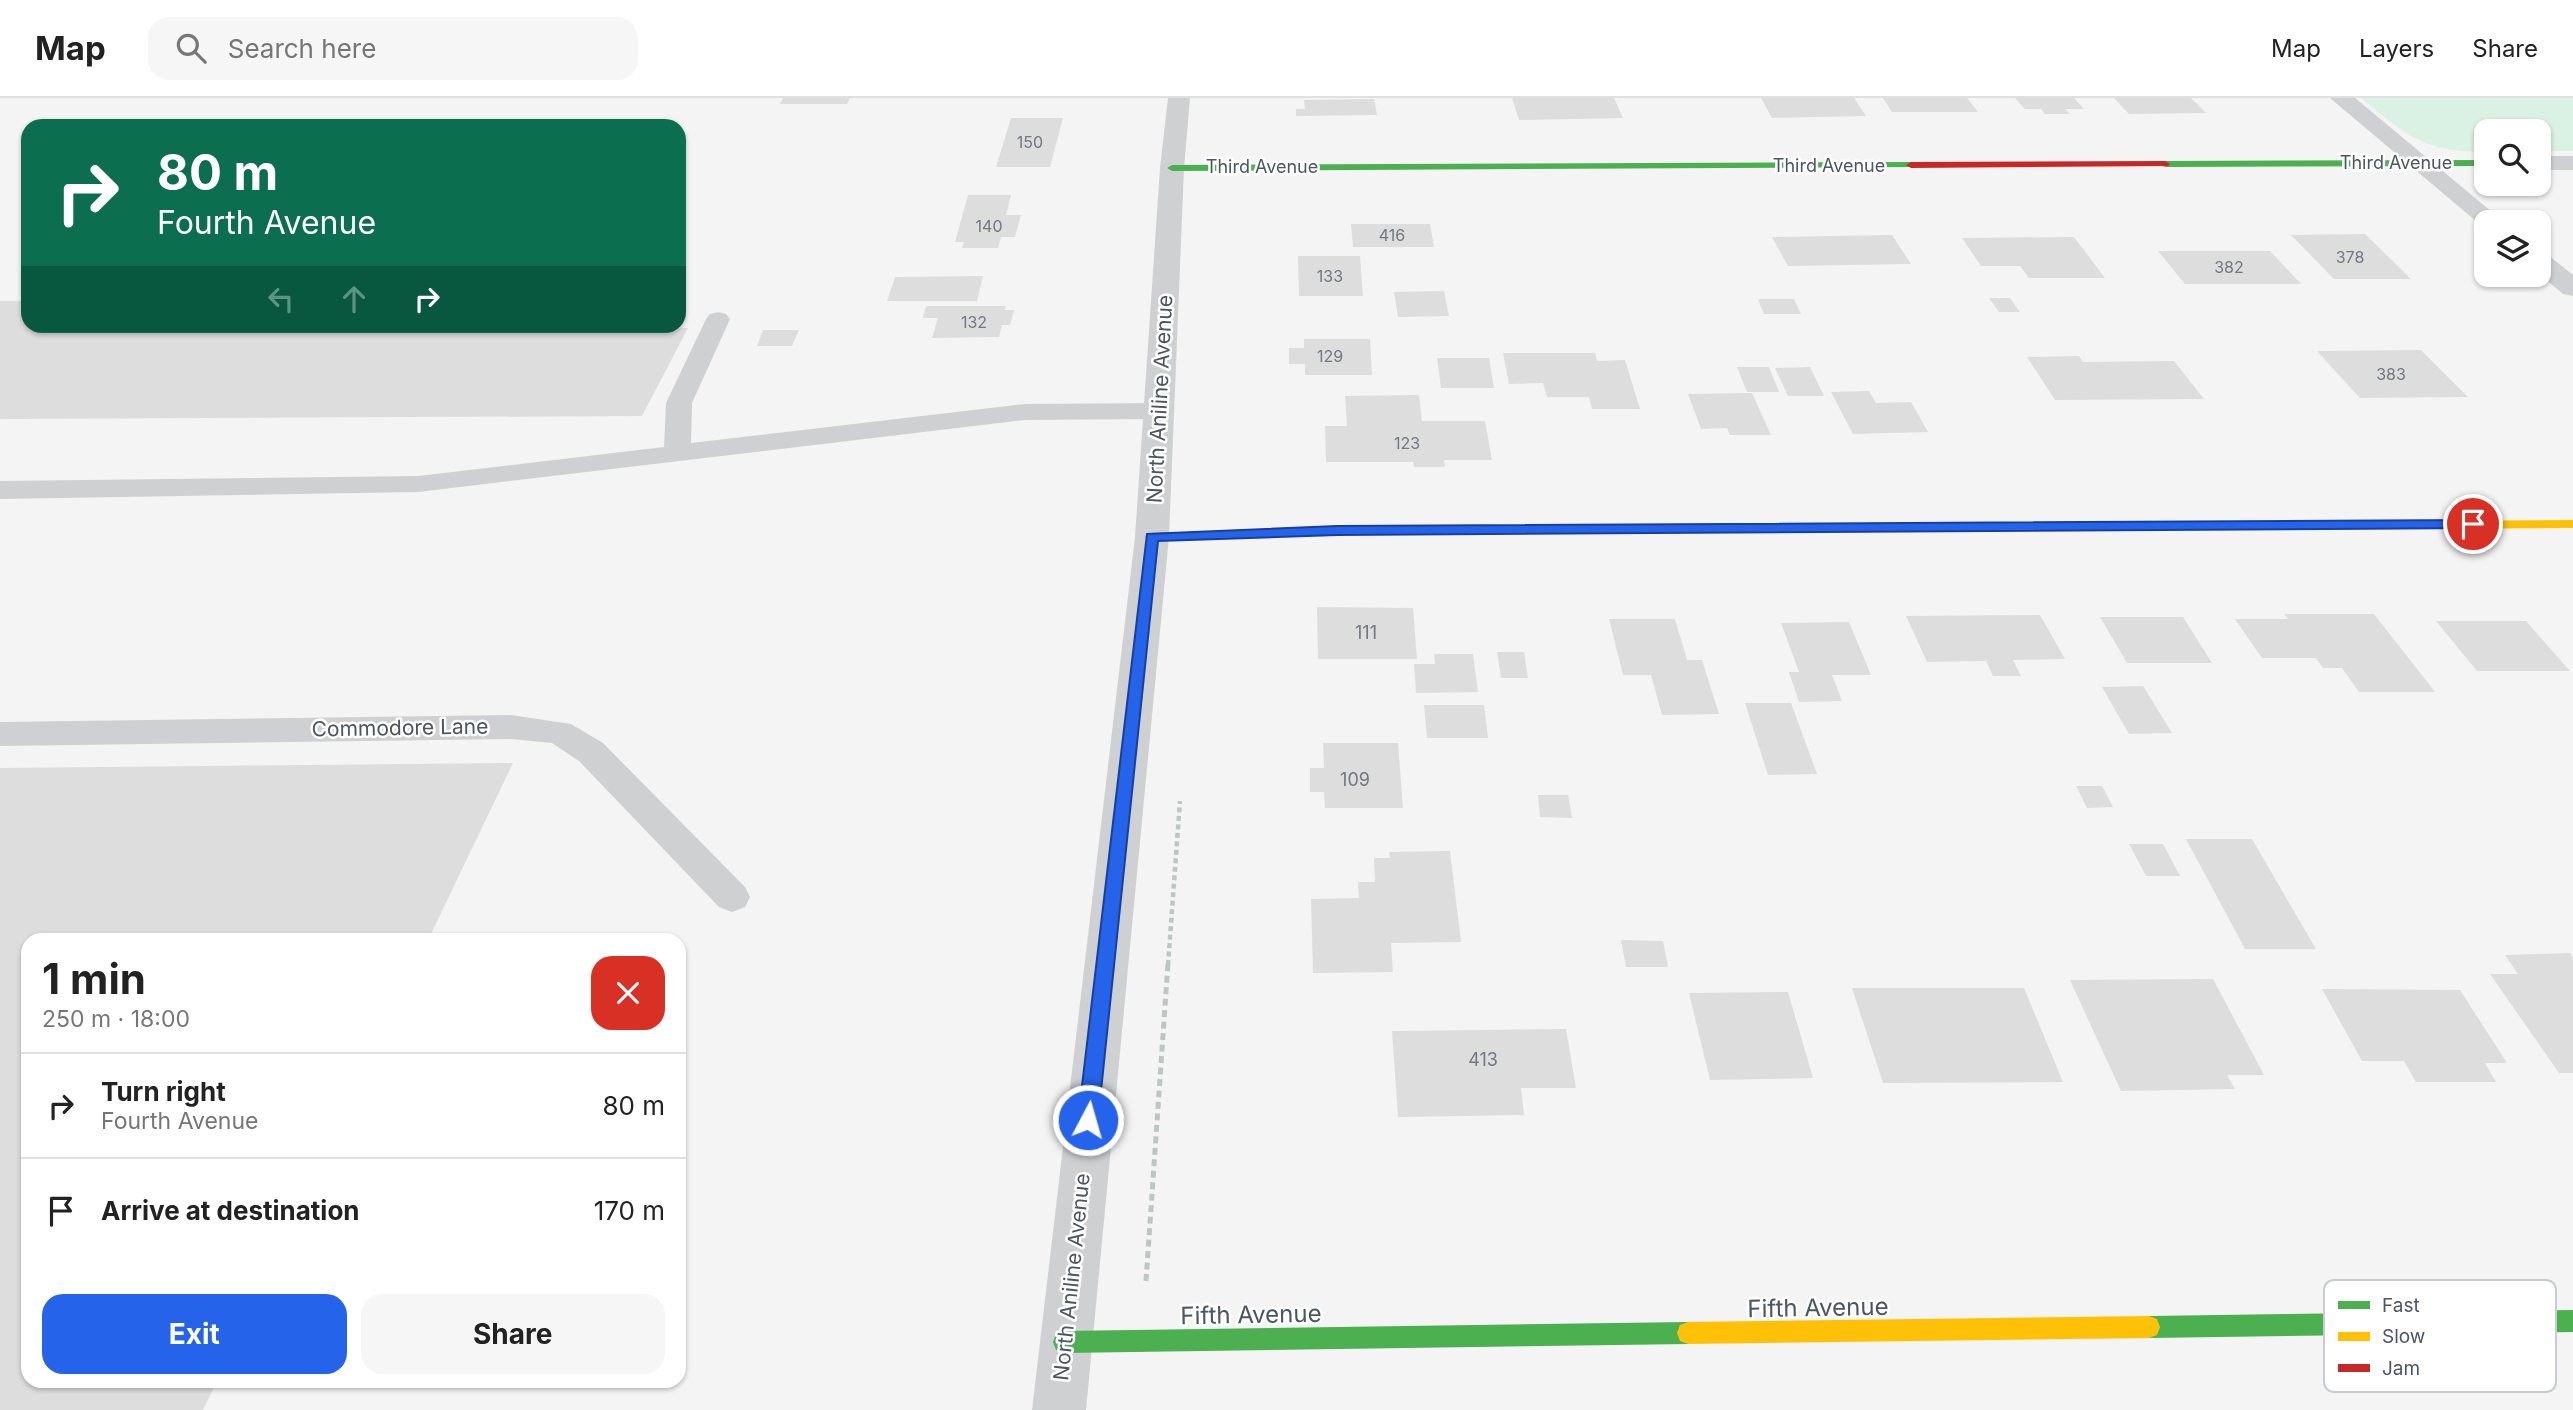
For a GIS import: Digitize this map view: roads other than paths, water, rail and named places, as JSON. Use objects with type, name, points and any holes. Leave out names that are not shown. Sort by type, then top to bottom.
[{"type":"street","name":"North Aniline Avenue","points":[[1059,1410],[1064,1342],[1152,537],[1172,168],[1179,98]]},
{"type":"street","points":[[2341,98],[2477,210]]},
{"type":"street","name":"Third Avenue","points":[[1172,168],[2474,163]]},
{"type":"street","points":[[2551,163],[2573,163]]},
{"type":"street","points":[[2551,271],[2573,288]]},
{"type":"street","points":[[1152,537],[1337,531],[2573,523]]},
{"type":"street","name":"Fifth Avenue","points":[[1064,1342],[2324,1324]]},
{"type":"lane","points":[[677,452],[679,403],[718,319]]},
{"type":"lane","points":[[0,490],[418,484],[1024,412],[1159,411]]},
{"type":"lane","name":"Commodore Lane","points":[[0,734],[511,727],[559,732],[592,752],[732,897]]}]
